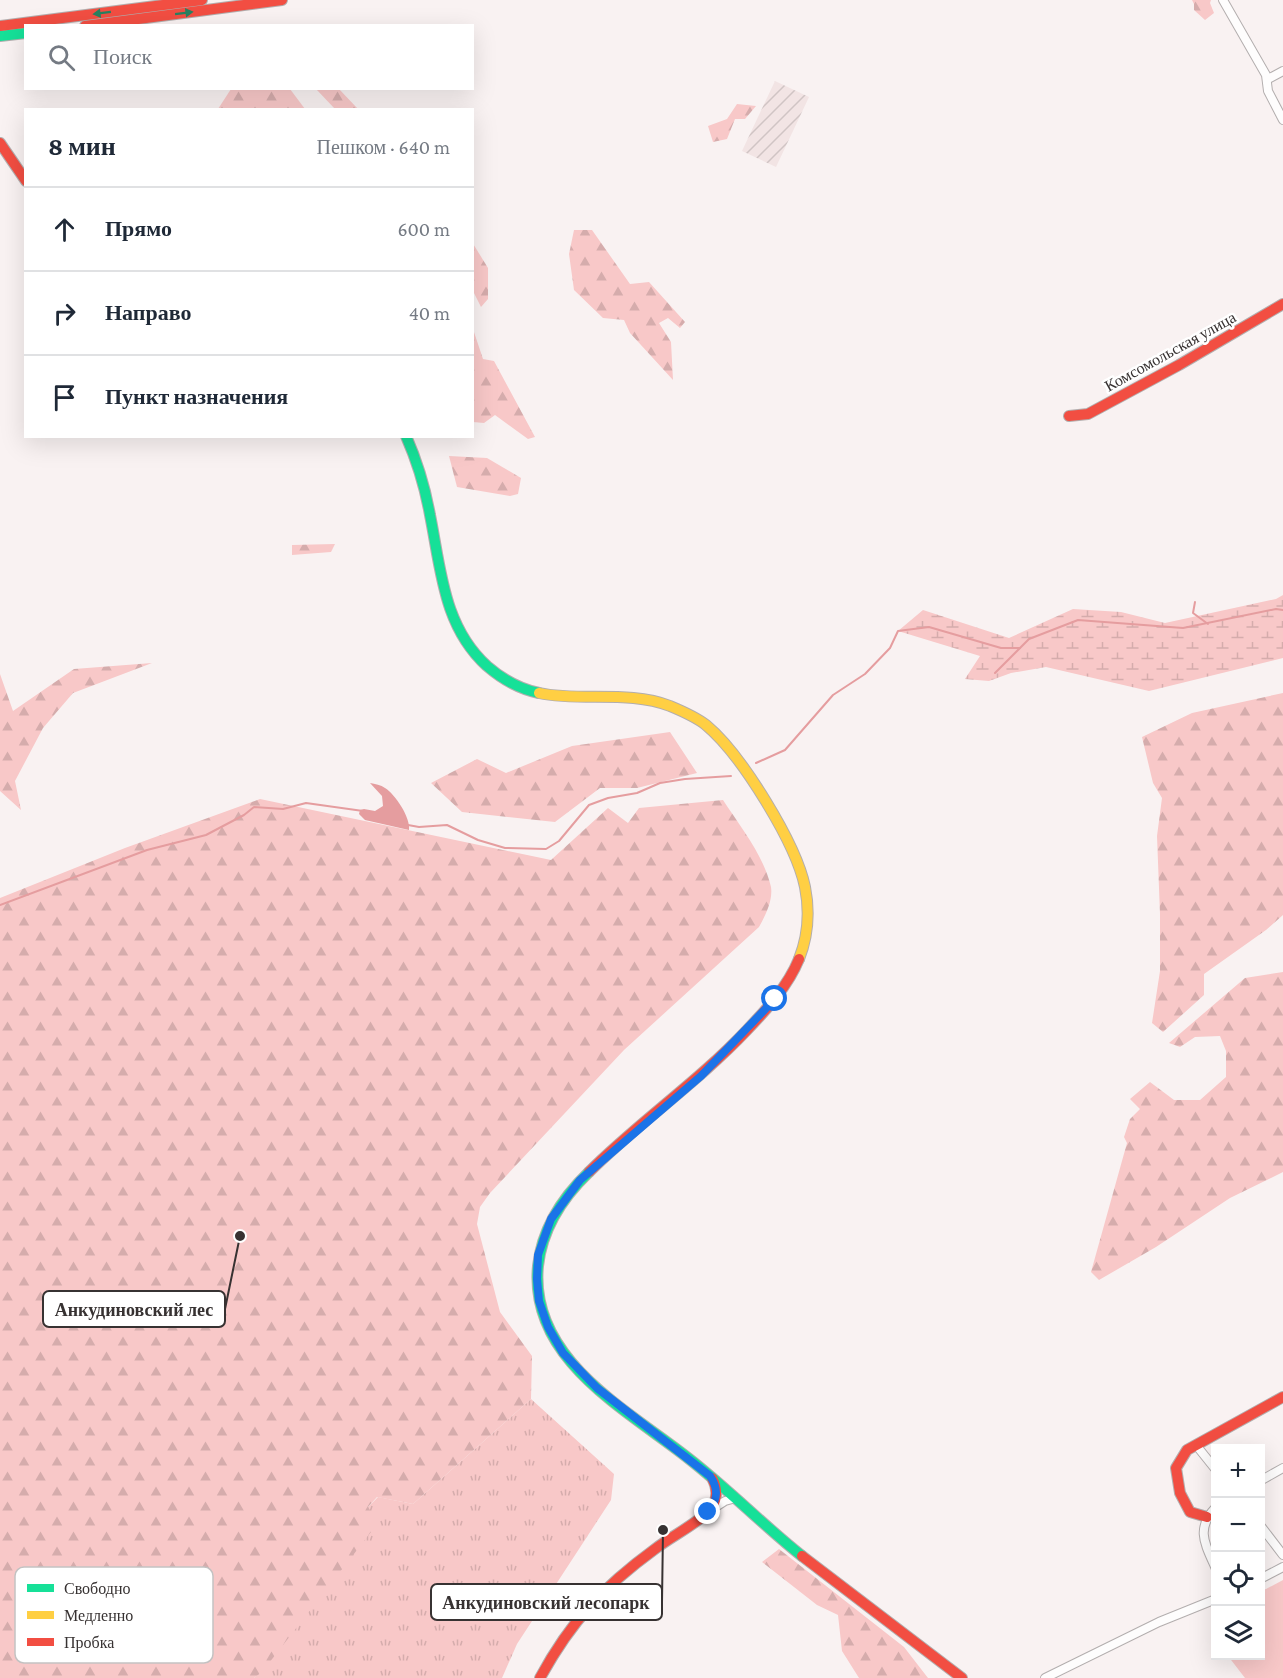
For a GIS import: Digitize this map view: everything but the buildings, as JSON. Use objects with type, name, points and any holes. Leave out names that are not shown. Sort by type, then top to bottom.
[{"type":"street","points":[[0,26],[142,4],[202,0]]},
{"type":"street","points":[[100,24],[282,0]]},
{"type":"street","points":[[1223,0],[1268,79],[1268,91],[1283,120]]},
{"type":"street","points":[[0,36],[24,33]]},
{"type":"street","points":[[1268,79],[1283,71]]},
{"type":"street","points":[[0,143],[24,178]]},
{"type":"street","name":"Комсомольская улица","points":[[1069,416],[1088,414],[1179,365],[1283,304]]},
{"type":"street","points":[[407,438],[420,469],[452,615],[459,632],[474,654],[499,676],[534,694],[567,699],[618,697],[654,700],[695,718],[729,748],[763,798],[790,847],[804,883],[807,933],[800,958],[788,983],[750,1027],[709,1068],[580,1180],[551,1219],[538,1255],[537,1279],[539,1301],[548,1327],[563,1353],[597,1388],[710,1476],[771,1530],[962,1678]]},
{"type":"street","points":[[1207,1517],[1190,1512],[1180,1492],[1176,1468],[1186,1450],[1283,1397]]},
{"type":"street","points":[[1196,1445],[1211,1465]]},
{"type":"street","points":[[1265,1478],[1283,1468]]},
{"type":"street","points":[[708,1512],[714,1505],[717,1493],[717,1488],[710,1476]]},
{"type":"street","points":[[540,1678],[556,1647],[591,1601],[626,1570],[708,1512],[725,1501],[736,1498]]},
{"type":"street","points":[[1211,1512],[1202,1529],[1211,1557]]},
{"type":"street","points":[[1265,1532],[1283,1555]]},
{"type":"street","points":[[1265,1576],[1283,1567]]},
{"type":"street","points":[[1045,1678],[1159,1622],[1211,1601]]},
{"type":"shaded area","points":[[775,81],[809,97],[776,167],[742,151]]},
{"type":"shaded area","points":[[370,783],[383,787],[393,795],[408,819],[409,830],[365,820],[359,814],[360,810],[375,811],[383,806],[382,796]]},
{"type":"green space","points":[[1192,0],[1211,0],[1214,13],[1205,20],[1194,10]]},
{"type":"green space","points":[[230,90],[291,90],[304,108],[219,108]]},
{"type":"green space","points":[[317,90],[340,90],[357,108],[334,108]]},
{"type":"green space","points":[[737,104],[756,106],[745,119],[735,119],[727,139],[713,142],[708,126],[727,119]]},
{"type":"green space","points":[[574,230],[592,230],[630,284],[649,282],[685,322],[680,328],[668,318],[659,323],[671,342],[673,380],[630,333],[624,320],[603,318],[574,290],[569,254]]},
{"type":"green space","points":[[474,245],[488,268],[488,299],[481,307],[474,293]]},
{"type":"green space","points":[[474,332],[483,359],[494,361],[535,437],[528,439],[495,415],[484,423],[474,422]]},
{"type":"green space","points":[[449,456],[487,458],[521,478],[518,494],[510,496],[457,487]]},
{"type":"green space","points":[[335,544],[331,552],[292,555],[292,545]]},
{"type":"green space","points":[[1283,595],[1283,658],[1149,691],[1046,667],[1011,673],[989,681],[965,679],[980,656],[898,631],[923,610],[1009,638],[1073,609],[1121,612],[1165,623],[1276,599]]},
{"type":"green space","points":[[152,663],[73,693],[43,728],[15,781],[21,810],[0,791],[0,674],[13,711],[74,669]]},
{"type":"green space","points":[[1283,693],[1283,915],[1266,930],[1204,974],[1204,995],[1163,1032],[1152,1023],[1160,971],[1157,836],[1162,798],[1153,783],[1142,737],[1192,713]]},
{"type":"green space","points":[[670,732],[697,773],[637,788],[600,788],[555,822],[462,812],[431,783],[477,759],[506,773],[572,746]]},
{"type":"green space","points":[[260,799],[551,860],[608,808],[628,823],[639,808],[723,800],[751,842],[768,875],[771,887],[770,903],[759,927],[624,1050],[490,1193],[480,1207],[477,1224],[500,1312],[532,1356],[531,1399],[413,1504],[377,1497],[368,1507],[378,1523],[262,1672],[254,1678],[0,1678],[0,898],[125,848]]},
{"type":"green space","points":[[1283,972],[1283,1172],[1230,1198],[1156,1247],[1099,1280],[1091,1272],[1127,1143],[1124,1137],[1130,1119],[1140,1109],[1130,1099],[1150,1082],[1174,1100],[1200,1100],[1226,1077],[1226,1051],[1220,1036],[1195,1037],[1180,1047],[1169,1043],[1245,978]]},
{"type":"green space","points":[[531,1399],[614,1474],[611,1500],[517,1644],[502,1678],[254,1678],[262,1671],[368,1507],[378,1497],[413,1504]]},
{"type":"green space","points":[[779,1549],[904,1647],[928,1678],[859,1678],[842,1651],[838,1615],[817,1605],[762,1562]]},
{"type":"green space","points":[[1283,1580],[1283,1678],[1245,1678],[1231,1660],[1265,1660],[1266,1589]]},
{"type":"waterway","points":[[1195,602],[1193,613],[1208,624]]},
{"type":"waterway","points":[[995,673],[1029,639],[1078,620],[1183,628],[1276,609],[1283,610]]},
{"type":"waterway","points":[[756,763],[785,750],[833,695],[865,674],[890,648],[898,631],[929,627],[1001,648],[1020,648]]},
{"type":"waterway","points":[[408,825],[419,827],[447,825],[478,840],[505,848],[546,849],[559,841],[589,805],[608,798],[637,793],[660,783],[731,776]]},
{"type":"waterway","points":[[0,905],[147,850],[206,835],[244,815],[254,807],[283,809],[306,803],[363,811]]},
{"type":"traffic: fast","points":[[0,36],[24,33]]},
{"type":"traffic: fast","points":[[407,438],[426,494],[446,596],[461,633],[472,650],[493,671],[518,686],[539,693]]},
{"type":"traffic: fast","points":[[589,1172],[562,1203],[549,1227],[540,1252],[539,1299],[549,1328],[565,1355],[586,1378],[611,1400],[703,1470],[802,1556]]},
{"type":"traffic: slow","points":[[539,693],[571,697],[638,698],[654,701],[693,717],[720,738],[765,800],[791,847],[800,869],[807,896],[808,915],[799,959]]},
{"type":"traffic: jam","points":[[0,26],[202,0]]},
{"type":"traffic: jam","points":[[100,24],[282,0]]},
{"type":"traffic: jam","points":[[0,143],[24,178]]},
{"type":"traffic: jam","points":[[1069,416],[1088,414],[1179,365],[1283,304]]},
{"type":"traffic: jam","points":[[589,1172],[709,1067],[747,1030],[783,988],[799,959]]},
{"type":"traffic: jam","points":[[1207,1517],[1190,1512],[1180,1493],[1176,1468],[1187,1450],[1283,1397]]},
{"type":"traffic: jam","points":[[540,1678],[576,1622],[604,1591],[636,1563],[708,1512],[714,1504],[716,1495],[712,1478]]},
{"type":"traffic: jam","points":[[802,1556],[962,1678]]},
{"type":"place","name":"Анкудиновский лес","points":[[240,1236]]},
{"type":"place","name":"Анкудиновский лесопарк","points":[[663,1530]]},
{"type":"route","points":[[708,1512],[714,1505],[717,1493],[717,1488],[710,1476],[597,1388],[563,1353],[542,1313],[537,1290],[538,1255],[551,1219],[580,1180],[701,1076],[775,999]]}]
